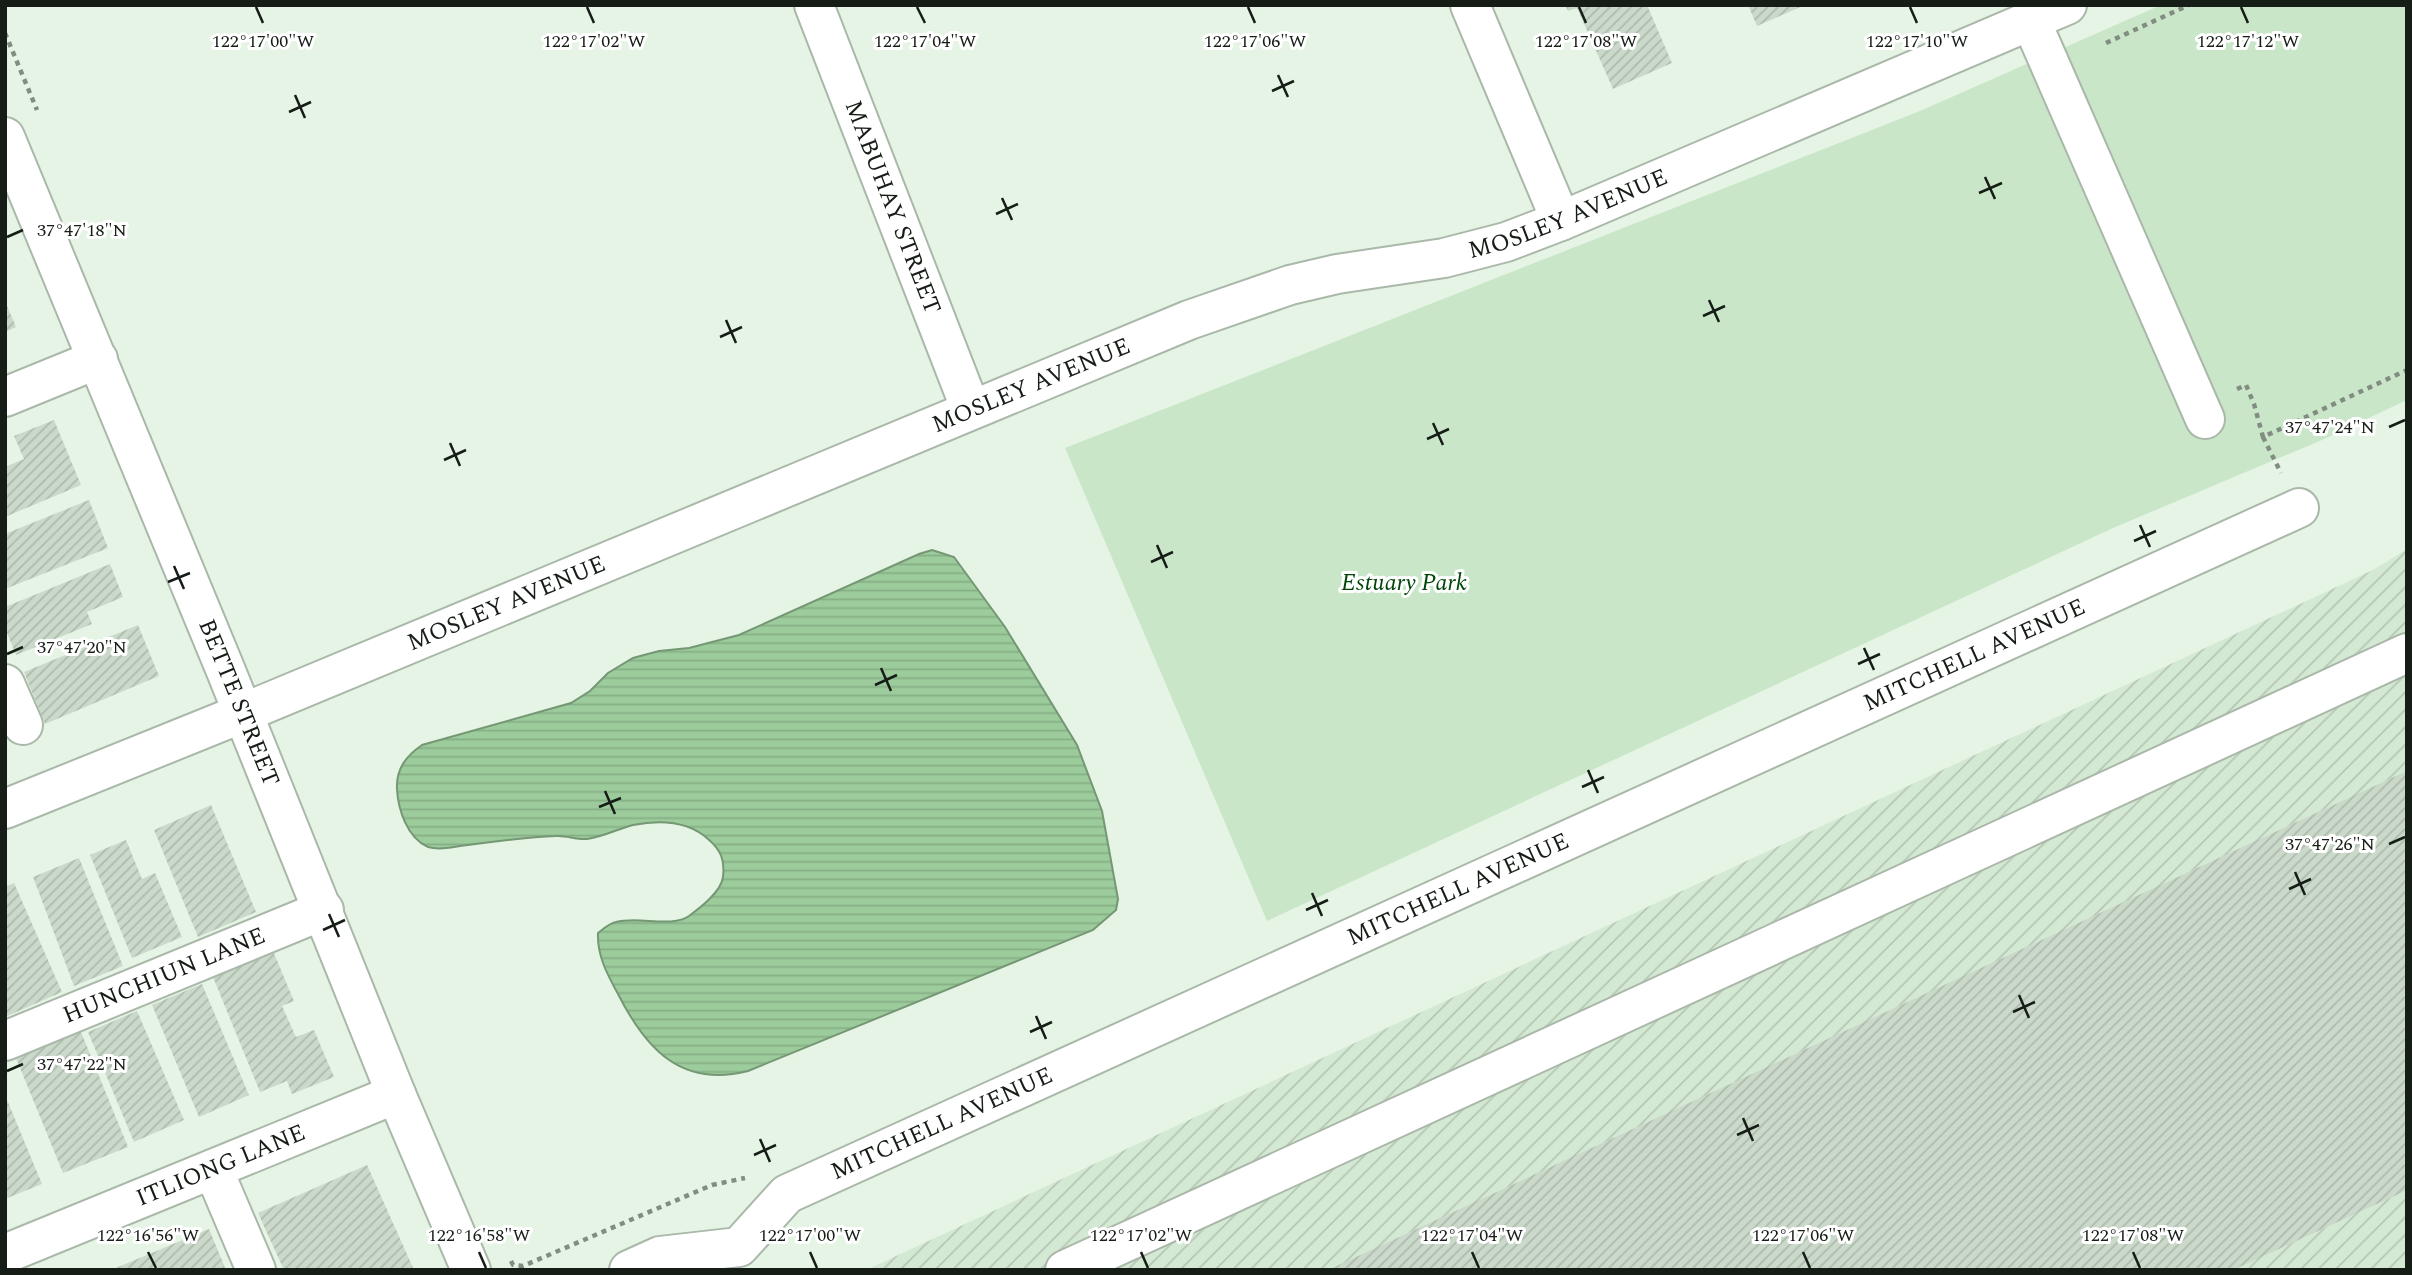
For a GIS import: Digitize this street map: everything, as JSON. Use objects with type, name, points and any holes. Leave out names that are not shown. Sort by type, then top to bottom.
[{"type":"street","name":"MABUHAY STREET","points":[[814,5],[971,410]]},
{"type":"street","points":[[1469,5],[1561,221]]},
{"type":"street","name":"MOSLEY AVENUE","points":[[5,809],[1237,302],[1337,274],[1444,258],[1506,242],[2067,5]]},
{"type":"street","points":[[2031,21],[2205,419]]},
{"type":"street","name":"BETTE STREET","points":[[5,137],[324,910],[396,1094],[471,1270]]},
{"type":"street","points":[[5,397],[98,359]]},
{"type":"street","name":"MITCHELL AVENUE","points":[[629,1270],[660,1256],[745,1258],[787,1194],[2299,508]]},
{"type":"street","points":[[1065,1270],[2407,653]]},
{"type":"street","points":[[5,684],[23,725]]},
{"type":"street","name":"HUNCHIUN LANE","points":[[5,1041],[324,910]]},
{"type":"street","name":"ITLIONG LANE","points":[[5,1254],[396,1094]]},
{"type":"street","points":[[213,1169],[256,1270]]},
{"type":"path","points":[[2106,43],[2189,5]]},
{"type":"path","points":[[2246,385],[2263,437],[2407,370]]},
{"type":"path","points":[[2269,478],[2281,472]]},
{"type":"path","points":[[508,1252],[513,1265],[525,1268],[712,1185],[748,1178]]},
{"type":"shaded area","points":[[2407,549],[2407,1270],[866,1270],[2373,570]]},
{"type":"shaded area","points":[[932,550],[954,557],[1005,627],[1077,745],[1102,811],[1118,899],[1116,910],[1093,930],[748,1071],[724,1075],[703,1074],[685,1069],[668,1059],[641,1032],[607,972],[599,949],[598,933],[611,924],[625,921],[664,922],[682,919],[705,904],[719,888],[723,877],[723,860],[708,839],[682,825],[653,823],[633,825],[587,839],[560,836],[436,848],[421,843],[409,830],[398,797],[398,775],[407,758],[422,745],[571,703],[590,691],[608,673],[633,658],[659,651],[689,648],[739,635]]},
{"type":"green space","name":"Estuary Park","points":[[2161,5],[2407,5],[2407,400],[2322,440],[2113,528],[1267,921],[1065,448],[1920,111]]},
{"type":"building","points":[[1565,5],[1647,5],[1672,63],[1613,89],[1577,8],[1568,11]]},
{"type":"building","points":[[1748,5],[1805,5],[1757,26]]},
{"type":"building","points":[[5,301],[16,327],[5,332]]},
{"type":"building","points":[[54,420],[81,485],[5,517],[5,467],[24,459],[14,436]]},
{"type":"building","points":[[89,500],[108,548],[5,589],[5,534]]},
{"type":"building","points":[[110,564],[123,597],[87,612],[92,624],[16,655],[5,628],[5,607]]},
{"type":"building","points":[[138,625],[159,676],[45,724],[24,672]]},
{"type":"building","points":[[2407,771],[2407,1190],[2233,1270],[1328,1270]]},
{"type":"building","points":[[211,805],[256,912],[198,937],[154,830]]},
{"type":"building","points":[[126,840],[142,879],[155,873],[182,937],[132,958],[90,855]]},
{"type":"building","points":[[79,858],[123,966],[74,986],[33,877]]},
{"type":"building","points":[[14,883],[62,992],[5,1017],[5,887]]},
{"type":"building","points":[[273,951],[294,1001],[282,1006],[296,1037],[314,1030],[334,1077],[292,1094],[287,1081],[260,1092],[213,977]]},
{"type":"building","points":[[202,984],[249,1095],[199,1117],[152,1005]]},
{"type":"building","points":[[137,1011],[184,1120],[134,1142],[88,1032]]},
{"type":"building","points":[[81,1032],[128,1147],[63,1173],[16,1058]]},
{"type":"building","points":[[5,1095],[42,1184],[5,1199]]},
{"type":"building","points":[[367,1165],[414,1270],[284,1270],[258,1213]]},
{"type":"building","points":[[209,1229],[226,1270],[111,1270]]}]
